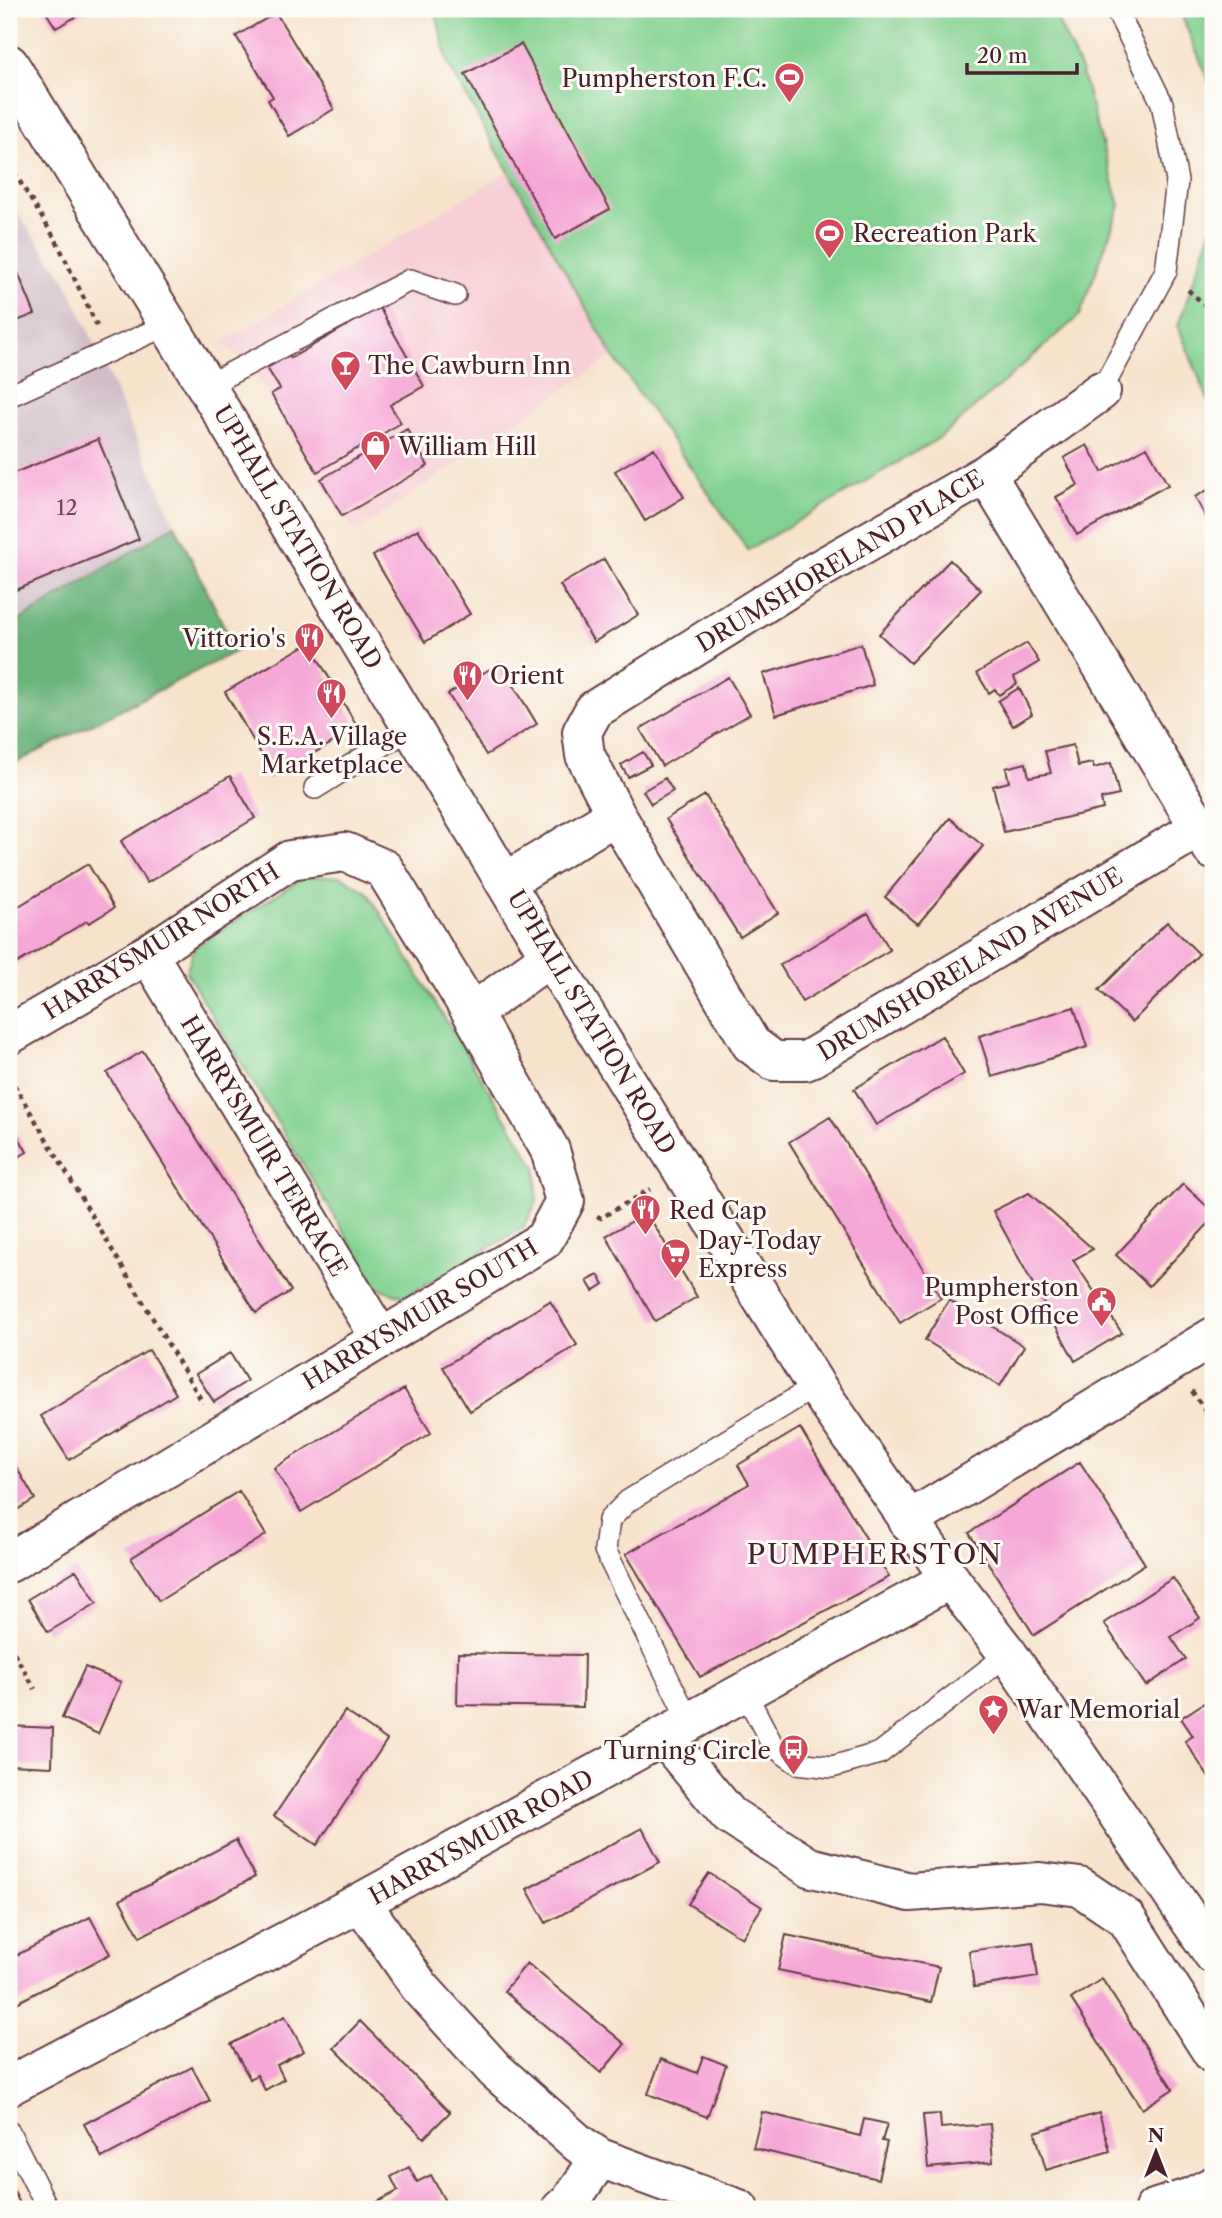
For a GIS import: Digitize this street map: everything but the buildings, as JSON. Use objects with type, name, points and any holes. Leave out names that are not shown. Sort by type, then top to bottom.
[{"type":"street","name":"UPHALL STATION ROAD","points":[[9,64],[507,881],[550,957],[816,1386],[950,1580],[1008,1654],[1213,1954]]},
{"type":"street","name":"DRUMSHORELAND PLACE","points":[[582,732],[594,710],[813,573],[986,474],[1101,391]]},
{"type":"street","points":[[986,474],[1206,839]]},
{"type":"street","name":"DRUMSHORELAND AVENUE","points":[[582,732],[585,755],[616,815],[751,1044],[774,1061],[806,1061],[1206,839]]},
{"type":"street","points":[[507,881],[616,815]]},
{"type":"street","name":"HARRYSMUIR NORTH","points":[[9,1035],[148,954],[290,860],[345,852],[384,869],[472,1013]]},
{"type":"street","name":"HARRYSMUIR TERRACE","points":[[148,954],[381,1339]]},
{"type":"street","points":[[550,957],[472,1013],[550,1150],[565,1201]]},
{"type":"street","name":"HARRYSMUIR SOUTH","points":[[9,1563],[544,1240],[565,1201]]},
{"type":"street","points":[[908,1521],[1213,1336]]},
{"type":"street","name":"HARRYSMUIR ROAD","points":[[9,2086],[361,1902],[950,1580]]},
{"type":"street","points":[[677,1730],[729,1815],[808,1867],[910,1892],[1040,1882],[1080,1887],[1126,1918],[1213,2054]]},
{"type":"street","points":[[361,1902],[419,1986],[495,2070],[579,2144],[600,2158],[738,2209]]},
{"type":"street","points":[[561,2209],[569,2203],[600,2158]]},
{"type":"street","points":[[1154,2209],[1191,2197],[1213,2186]]},
{"type":"lane","points":[[1101,391],[1166,271],[1177,181],[1162,103],[1116,9]]},
{"type":"lane","points":[[206,386],[410,279],[455,295]]},
{"type":"lane","points":[[9,396],[167,325]]},
{"type":"lane","points":[[315,788],[412,727]]},
{"type":"lane","points":[[677,1730],[605,1550],[609,1520],[628,1502],[816,1386]]},
{"type":"lane","points":[[745,1692],[773,1746],[797,1763],[832,1767],[880,1753],[1008,1654]]},
{"type":"lane","points":[[9,2133],[48,2209]]},
{"type":"path","points":[[9,164],[57,242],[110,351]]},
{"type":"path","points":[[9,1076],[222,1434]]},
{"type":"path","points":[[565,1201],[601,1218],[682,1169]]},
{"type":"path","points":[[9,1644],[35,1689]]},
{"type":"shaded area","points":[[509,171],[613,356],[355,533],[249,364],[221,343]]},
{"type":"shaded area","points":[[9,201],[67,283],[175,525],[22,619],[9,624]]},
{"type":"green space","name":"Recreation Park","points":[[435,9],[1052,9],[1081,70],[1120,206],[1080,315],[941,437],[748,550],[613,356],[448,64]]},
{"type":"green space","points":[[1179,9],[1213,9],[1213,91]]},
{"type":"green space","points":[[1213,224],[1213,412],[1178,326]]},
{"type":"green space","points":[[175,525],[236,651],[9,766],[9,624],[22,619]]},
{"type":"green space","points":[[341,876],[368,893],[536,1167],[537,1202],[523,1228],[405,1297],[378,1288],[186,972],[194,948],[304,877]]},
{"type":"place","name":"Pumpherston F.C.","points":[[790,105]]},
{"type":"place","name":"Recreation Park","points":[[830,260]]},
{"type":"place","name":"The Cawburn Inn","points":[[345,392]]},
{"type":"place","name":"William Hill","points":[[375,473]]},
{"type":"place","name":"Vittorio's","points":[[309,665]]},
{"type":"place","name":"Orient","points":[[467,702]]},
{"type":"place","name":"S.E.A. Village Marketplace","points":[[332,721]]},
{"type":"place","name":"Red Cap","points":[[646,1237]]},
{"type":"place","name":"Day-Today Express","points":[[675,1281]]},
{"type":"place","name":"Pumpherston Post Office","points":[[1102,1328]]},
{"type":"place","name":"War Memorial","points":[[993,1736]]},
{"type":"place","name":"Turning Circle","points":[[794,1777]]},
{"type":"district","name":"PUMPHERSTON","points":[[875,1554]]}]
